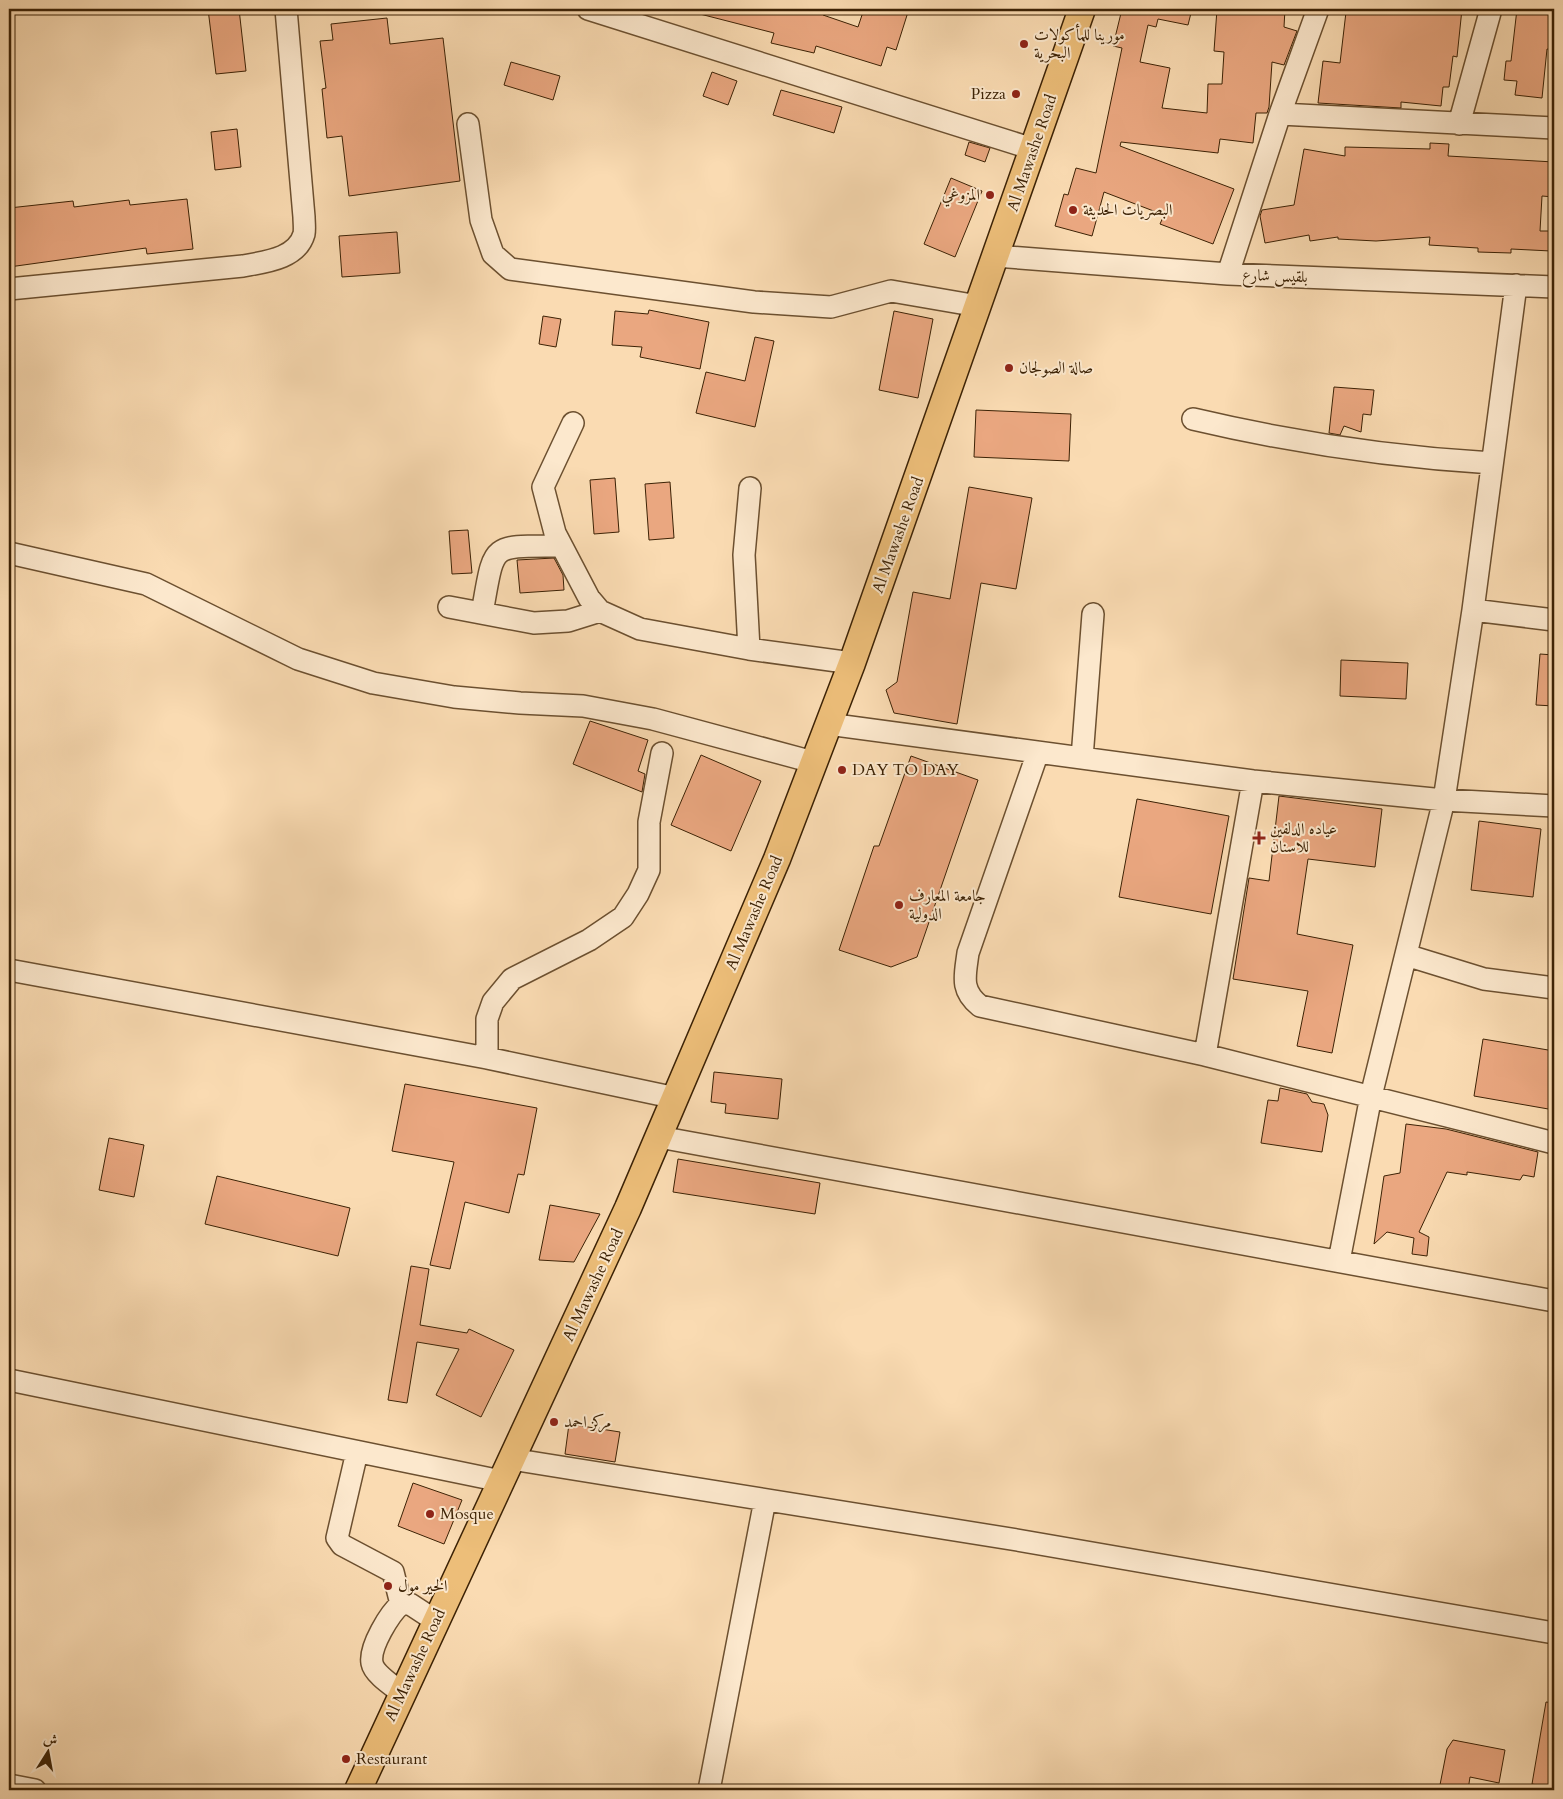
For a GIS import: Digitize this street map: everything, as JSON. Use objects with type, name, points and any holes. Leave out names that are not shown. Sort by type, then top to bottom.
[{"type":"main road","name":"Al Mawashe Road","points":[[358,1790],[659,1137],[777,859],[852,663],[1082,9]]},
{"type":"street","points":[[9,289],[243,266],[278,259],[292,250],[304,234],[304,218],[286,9]]},
{"type":"street","points":[[588,9],[1033,149]]},
{"type":"street","points":[[1228,274],[1280,114],[1318,9]]},
{"type":"street","points":[[1459,124],[1491,9]]},
{"type":"street","points":[[1280,114],[1554,128]]},
{"type":"street","points":[[468,124],[482,220],[493,254],[510,269],[754,302],[830,307],[892,290],[978,306]]},
{"type":"street","name":"بلقيس شارع","points":[[995,256],[1228,274],[1554,287]]},
{"type":"street","points":[[1339,1261],[1371,1096],[1444,800],[1473,610],[1516,285]]},
{"type":"street","points":[[1193,419],[1260,434],[1358,452],[1492,463]]},
{"type":"street","points":[[572,423],[543,487],[555,533],[589,598],[600,611],[640,629],[749,649],[852,663]]},
{"type":"street","points":[[749,649],[744,555],[750,488]]},
{"type":"street","points":[[482,614],[492,560],[501,549],[515,546],[562,546]]},
{"type":"street","points":[[9,553],[146,584],[298,659],[374,683],[454,697],[583,706],[653,719],[813,762]]},
{"type":"street","points":[[449,607],[534,623],[568,621],[600,611]]},
{"type":"street","points":[[1473,610],[1554,620]]},
{"type":"street","points":[[1082,758],[1093,614]]},
{"type":"street","points":[[828,724],[1253,781],[1444,800],[1554,806]]},
{"type":"street","points":[[1038,752],[968,952],[964,980],[970,997],[980,1006],[1205,1055],[1554,1143]]},
{"type":"street","points":[[487,1058],[487,1019],[493,1002],[512,979],[589,940],[616,922],[623,917],[638,894],[649,870],[649,822],[662,753]]},
{"type":"street","points":[[1205,1055],[1253,781]]},
{"type":"street","points":[[1406,956],[1484,979],[1554,988]]},
{"type":"street","points":[[9,970],[487,1058],[676,1098]]},
{"type":"street","points":[[659,1137],[1554,1301]]},
{"type":"street","points":[[9,1380],[357,1452],[765,1500],[1027,1542],[1554,1633]]},
{"type":"street","points":[[357,1452],[337,1538],[342,1545],[393,1572],[402,1604]]},
{"type":"street","points":[[709,1790],[765,1500]]},
{"type":"street","points":[[402,1693],[376,1670],[372,1663],[374,1648],[393,1610],[402,1604],[410,1604],[436,1621]]},
{"type":"street","points":[[9,1785],[35,1790]]},
{"type":"building","points":[[208,9],[239,9],[246,71],[216,74]]},
{"type":"building","points":[[701,9],[824,9],[823,15],[858,27],[864,9],[898,9],[908,12],[896,50],[887,47],[881,66],[816,46],[814,53],[771,43],[774,33],[700,14]]},
{"type":"building","points":[[1122,9],[1192,9],[1188,25],[1158,19],[1156,27],[1148,25],[1140,62],[1170,68],[1162,108],[1207,113],[1208,84],[1222,84],[1224,52],[1214,51],[1217,9],[1285,9],[1284,27],[1297,31],[1284,65],[1272,62],[1269,107],[1267,113],[1256,113],[1253,143],[1220,139],[1218,153],[1121,142],[1120,146],[1234,189],[1213,244],[1160,224],[1164,215],[1104,192],[1092,236],[1055,226],[1064,194],[1068,195],[1076,168],[1096,173],[1122,48],[1113,46]]},
{"type":"building","points":[[1357,9],[1462,9],[1457,57],[1453,56],[1449,87],[1443,87],[1441,106],[1401,102],[1401,108],[1318,103],[1323,61],[1340,63],[1346,12],[1356,13]]},
{"type":"building","points":[[1517,9],[1554,9],[1554,50],[1547,49],[1542,98],[1515,95],[1517,81],[1504,80],[1506,61],[1511,61]]},
{"type":"building","points":[[387,18],[390,44],[443,38],[460,181],[349,196],[342,136],[327,138],[322,89],[326,88],[320,41],[333,40],[331,24]]},
{"type":"building","points":[[511,62],[560,76],[553,100],[504,85]]},
{"type":"building","points":[[712,72],[737,81],[728,105],[703,96]]},
{"type":"building","points":[[781,90],[842,107],[834,133],[773,115]]},
{"type":"building","points":[[237,129],[241,167],[215,170],[211,132]]},
{"type":"building","points":[[969,142],[990,148],[985,162],[965,155]]},
{"type":"building","points":[[1430,143],[1449,144],[1448,156],[1554,162],[1554,197],[1542,196],[1540,231],[1551,231],[1551,251],[1511,249],[1511,253],[1478,252],[1478,248],[1429,245],[1430,237],[1376,241],[1338,239],[1338,237],[1310,241],[1309,235],[1265,243],[1260,216],[1262,210],[1294,205],[1304,149],[1345,156],[1345,147],[1430,149]]},
{"type":"building","points":[[951,178],[982,191],[955,257],[924,244]]},
{"type":"building","points":[[187,199],[193,249],[147,254],[146,248],[9,267],[9,208],[73,201],[74,207],[129,200],[130,205]]},
{"type":"building","points":[[397,232],[400,273],[342,277],[339,236]]},
{"type":"building","points":[[649,310],[709,322],[700,369],[640,357],[642,347],[612,345],[615,311],[648,314]]},
{"type":"building","points":[[894,311],[933,319],[918,398],[879,390]]},
{"type":"building","points":[[543,316],[561,319],[556,347],[539,344]]},
{"type":"building","points":[[755,337],[774,341],[755,427],[696,413],[706,372],[745,381]]},
{"type":"building","points":[[1334,387],[1374,390],[1371,415],[1363,414],[1361,432],[1344,426],[1340,435],[1329,433]]},
{"type":"building","points":[[976,410],[1071,414],[1069,461],[974,457]]},
{"type":"building","points":[[615,478],[619,532],[594,534],[590,480]]},
{"type":"building","points":[[670,482],[674,538],[649,540],[645,484]]},
{"type":"building","points":[[969,487],[1032,498],[1016,589],[981,583],[957,724],[894,713],[886,690],[897,682],[913,592],[950,599]]},
{"type":"building","points":[[468,530],[472,573],[452,574],[449,531]]},
{"type":"building","points":[[554,558],[563,575],[564,590],[520,593],[517,560]]},
{"type":"building","points":[[1540,654],[1554,655],[1554,706],[1536,705]]},
{"type":"building","points":[[1341,660],[1408,663],[1406,699],[1340,696]]},
{"type":"building","points":[[590,721],[648,740],[638,771],[645,774],[642,792],[573,764]]},
{"type":"building","points":[[701,755],[761,781],[731,851],[671,825]]},
{"type":"building","points":[[911,756],[978,780],[917,957],[891,967],[839,950],[874,846],[879,846]]},
{"type":"building","points":[[1279,796],[1382,809],[1375,867],[1308,859],[1297,934],[1353,945],[1332,1053],[1297,1046],[1308,991],[1233,979],[1249,878],[1269,881]]},
{"type":"building","points":[[1137,799],[1229,816],[1211,914],[1119,897]]},
{"type":"building","points":[[1479,821],[1541,829],[1533,897],[1471,890]]},
{"type":"building","points":[[1483,1039],[1554,1051],[1554,1110],[1474,1096]]},
{"type":"building","points":[[714,1072],[782,1079],[778,1119],[725,1113],[726,1104],[711,1102]]},
{"type":"building","points":[[405,1084],[537,1108],[524,1175],[518,1174],[509,1213],[465,1202],[450,1269],[430,1265],[454,1162],[392,1151]]},
{"type":"building","points":[[1280,1088],[1307,1094],[1312,1102],[1324,1104],[1328,1115],[1322,1152],[1261,1143],[1268,1100],[1278,1101]]},
{"type":"building","points":[[1406,1124],[1446,1129],[1538,1152],[1534,1177],[1523,1175],[1520,1180],[1467,1172],[1467,1175],[1447,1172],[1419,1232],[1429,1237],[1427,1256],[1412,1254],[1414,1238],[1387,1232],[1374,1244],[1384,1176],[1400,1173]]},
{"type":"building","points":[[109,1138],[144,1145],[134,1197],[99,1190]]},
{"type":"building","points":[[678,1159],[820,1183],[815,1214],[673,1192]]},
{"type":"building","points":[[217,1176],[350,1208],[338,1256],[205,1224]]},
{"type":"building","points":[[550,1205],[600,1214],[574,1262],[539,1260]]},
{"type":"building","points":[[411,1266],[429,1269],[420,1325],[467,1333],[469,1329],[514,1350],[481,1417],[436,1395],[459,1349],[417,1342],[407,1403],[388,1400]]},
{"type":"building","points":[[569,1424],[620,1432],[615,1462],[565,1454]]},
{"type":"building","points":[[413,1483],[462,1500],[444,1544],[398,1526]]},
{"type":"building","points":[[1546,1702],[1554,1703],[1554,1788],[1532,1784]]},
{"type":"building","points":[[1453,1740],[1505,1750],[1499,1783],[1470,1777],[1468,1790],[1439,1790],[1447,1749]]},
{"type":"place","name":"مورينا للمأكولات البحرية","points":[[1024,44]]},
{"type":"place","name":"Pizza","points":[[1016,94]]},
{"type":"place","name":"المزوغي","points":[[990,195]]},
{"type":"place","name":"البصريات الحديثة","points":[[1073,210]]},
{"type":"place","name":"صالة الصولجان","points":[[1009,368]]},
{"type":"place","name":"DAY TO DAY","points":[[842,770]]},
{"type":"place","name":"عياده الدلفين للاسنان","points":[[1259,838]]},
{"type":"place","name":"جامعة المعارف الدولية","points":[[899,905]]},
{"type":"place","name":"مركز احمد","points":[[554,1422]]},
{"type":"place","name":"Mosque","points":[[430,1514]]},
{"type":"place","name":"الخير مول","points":[[388,1586]]},
{"type":"place","name":"Restaurant","points":[[346,1759]]}]
